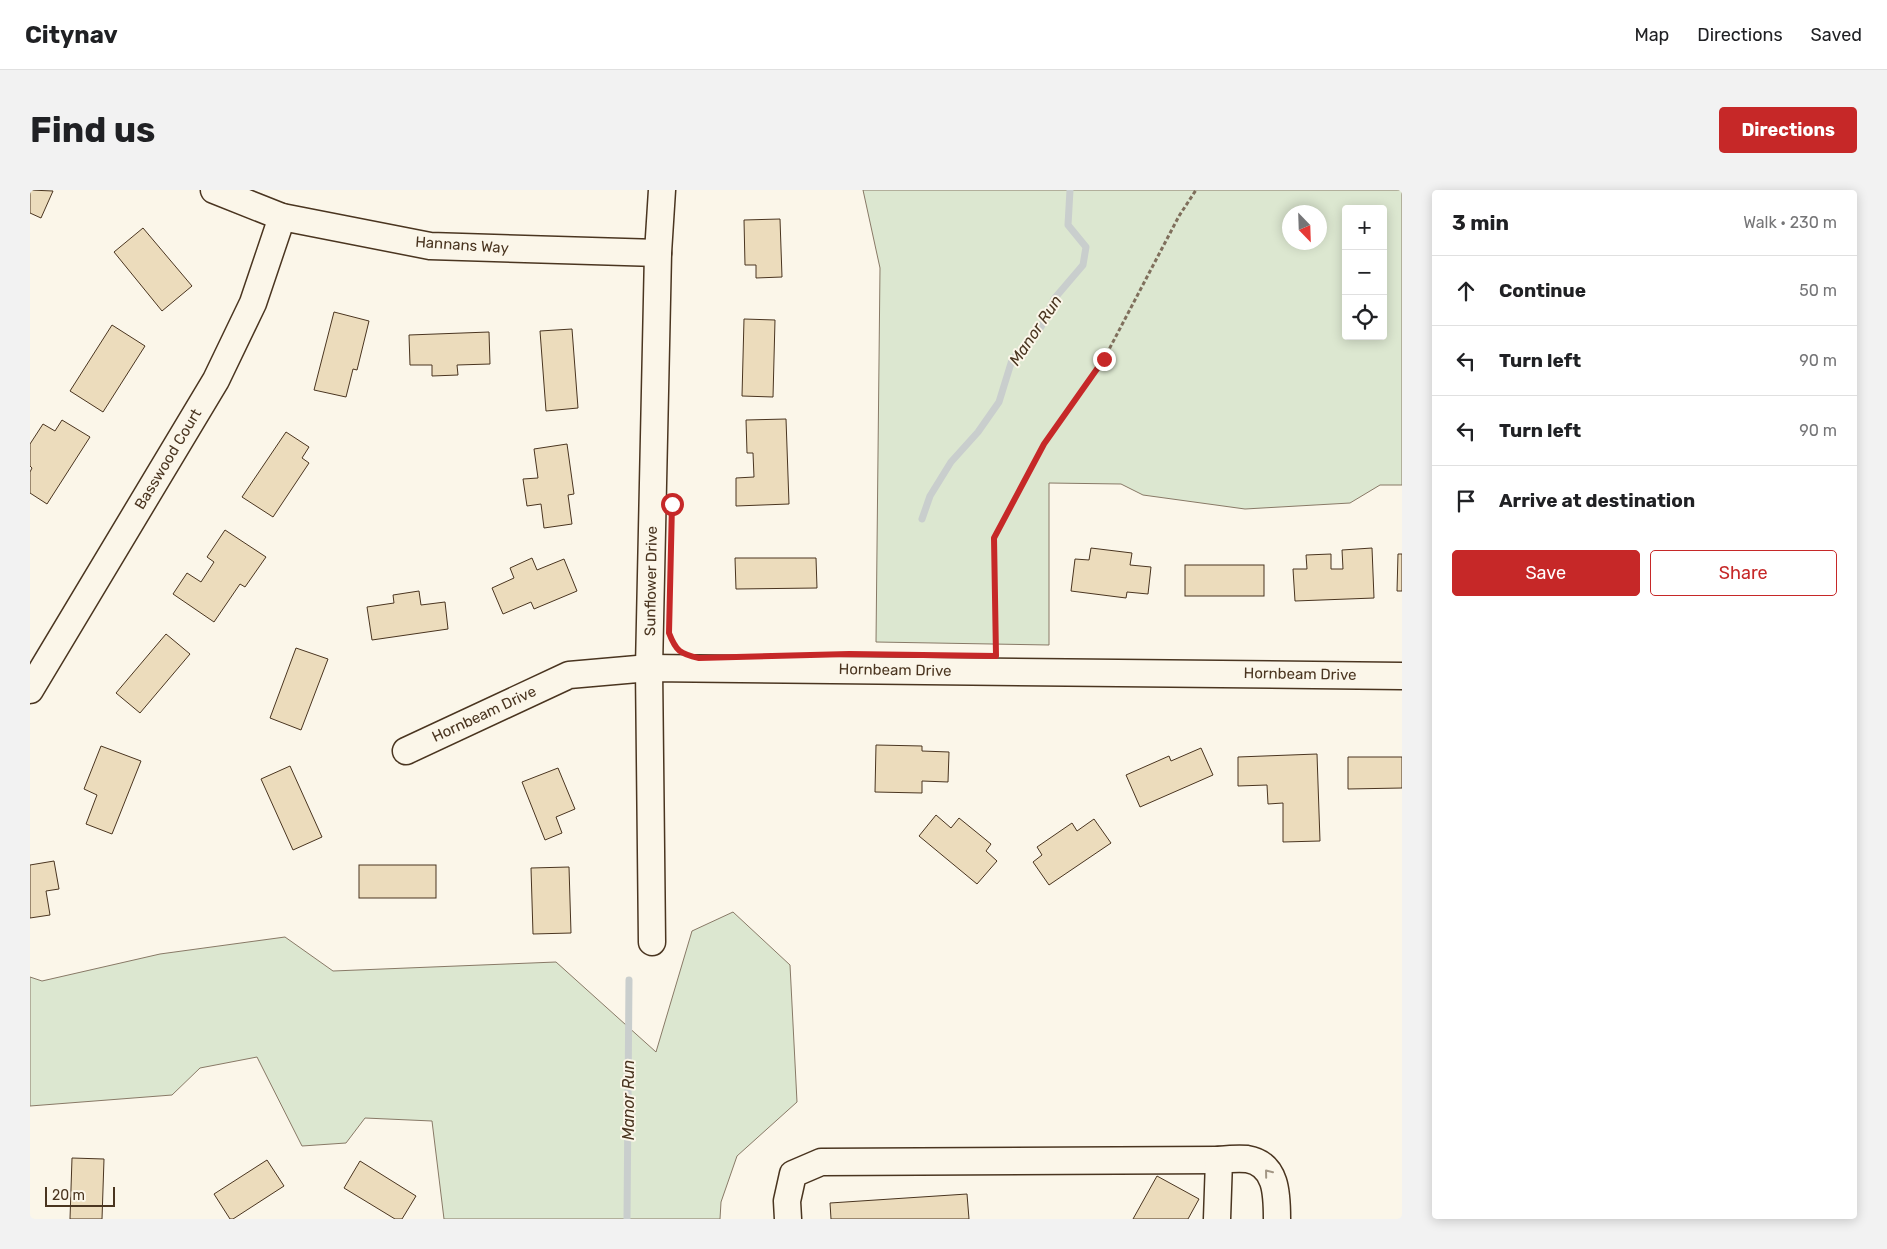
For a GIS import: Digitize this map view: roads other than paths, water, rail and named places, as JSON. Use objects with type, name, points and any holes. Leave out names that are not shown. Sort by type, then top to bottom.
[{"type":"street","name":"Hannans Way","points":[[214,190],[282,217],[430,246],[658,253]]},
{"type":"street","name":"Sunflower Drive","points":[[652,942],[649,668],[658,253],[662,190]]},
{"type":"street","name":"Basswood Court","points":[[30,690],[216,380],[253,303],[282,217]]},
{"type":"street","name":"Hornbeam Drive","points":[[406,751],[569,675],[649,668],[1402,676]]},
{"type":"street","points":[[788,1219],[787,1200],[793,1174],[821,1162],[1247,1159],[1260,1164],[1272,1176],[1277,1191],[1277,1219]]},
{"type":"street","points":[[1217,1219],[1219,1160]]},
{"type":"waterway","name":"Manor Run","points":[[922,519],[930,496],[951,462],[978,432],[999,402],[1012,360],[1041,327],[1054,299],[1083,265],[1086,247],[1068,225],[1070,190]]},
{"type":"waterway","name":"Manor Run","points":[[627,1219],[629,980]]}]
